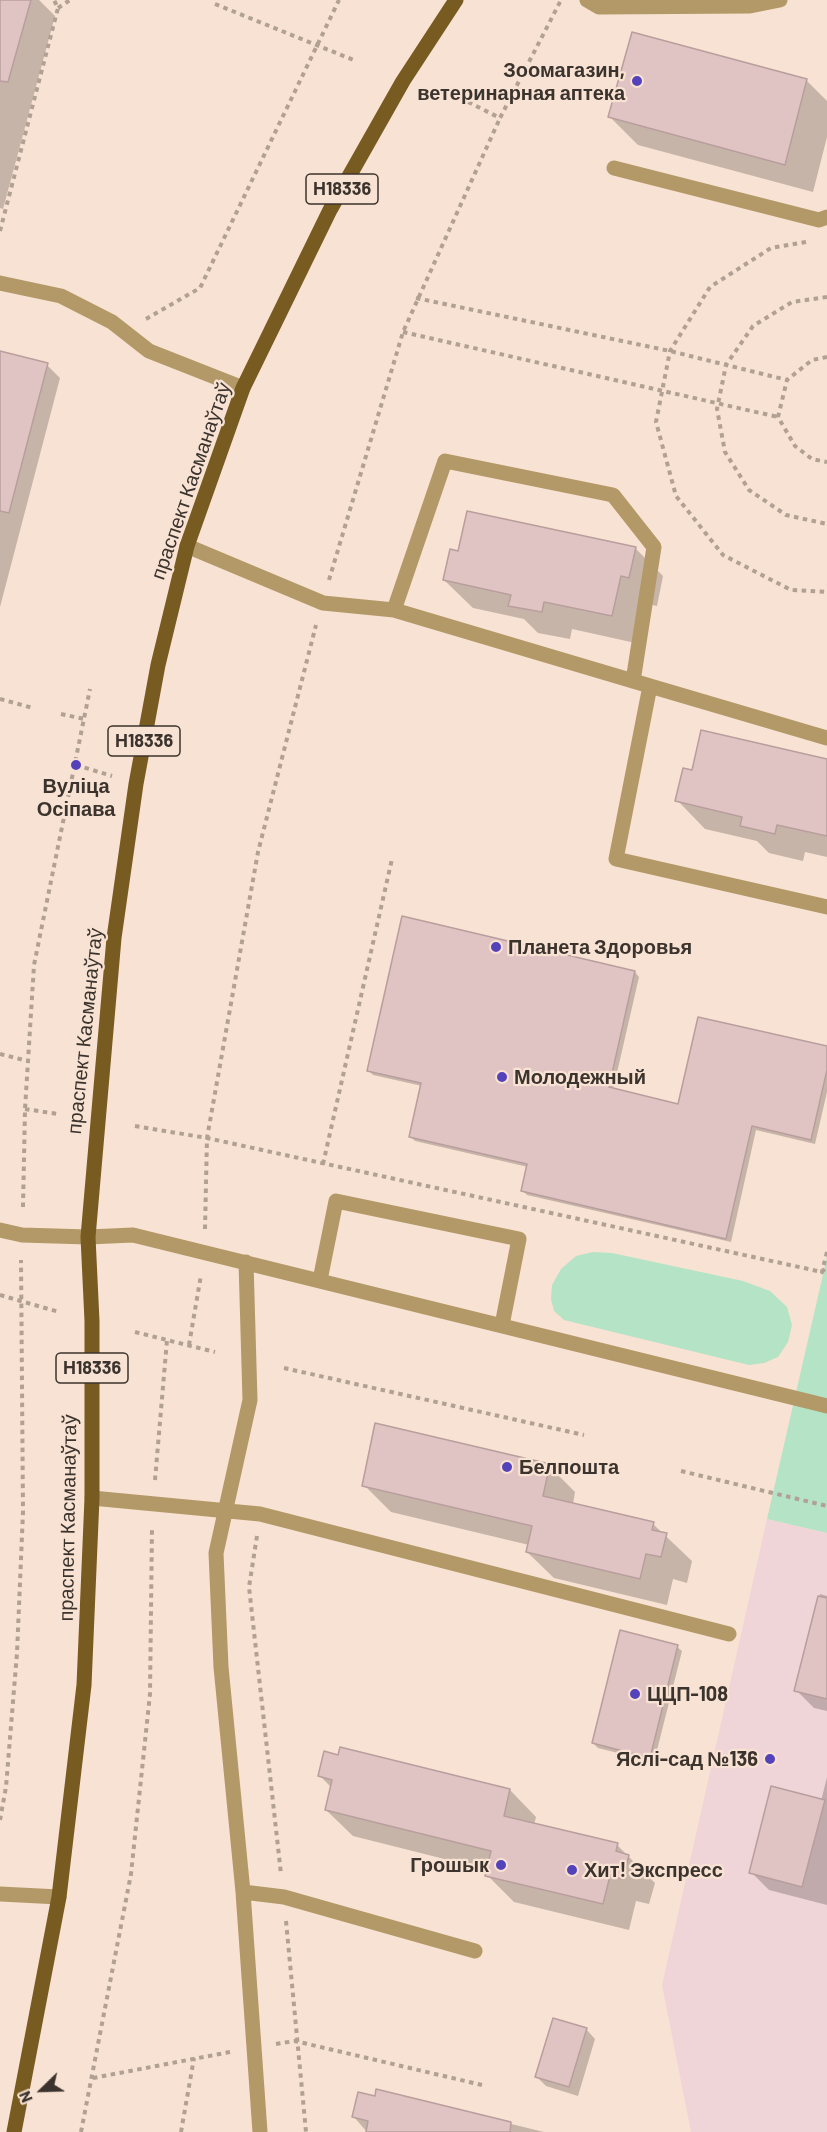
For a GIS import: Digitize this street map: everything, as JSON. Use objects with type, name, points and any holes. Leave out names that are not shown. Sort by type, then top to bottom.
[{"type":"main road","name":"праспект Касманаўтаў","points":[[15,2132],[59,1897],[84,1685],[92,1498],[92,1321],[88,1237],[114,938],[136,784],[158,665],[187,546],[243,388],[330,210],[403,81],[456,0]]},
{"type":"street","points":[[597,2],[750,3],[780,0]]},
{"type":"street","points":[[614,168],[819,220],[827,217]]},
{"type":"street","points":[[0,283],[61,296],[112,322],[149,351],[243,388]]},
{"type":"street","points":[[394,610],[445,461],[613,495],[654,547],[633,681]]},
{"type":"street","points":[[187,546],[323,603],[394,610],[827,738]]},
{"type":"street","points":[[650,686],[616,859],[827,907]]},
{"type":"street","points":[[320,1280],[336,1201],[519,1239],[502,1325]]},
{"type":"street","points":[[0,1230],[22,1235],[88,1237],[133,1235],[827,1406]]},
{"type":"street","points":[[246,1262],[250,1400],[216,1552],[222,1667],[243,1892],[260,2132]]},
{"type":"street","points":[[92,1498],[260,1514],[729,1634]]},
{"type":"street","points":[[243,1892],[284,1897],[475,1951]]},
{"type":"street","points":[[0,1894],[59,1897]]},
{"type":"path","points":[[0,231],[58,8],[54,0]]},
{"type":"path","points":[[58,8],[70,0]]},
{"type":"path","points":[[156,315],[200,288],[319,46],[339,0]]},
{"type":"path","points":[[135,1126],[207,1138],[258,852],[323,603],[403,332],[416,298],[500,118],[561,0]]},
{"type":"path","points":[[215,4],[356,61]]},
{"type":"path","points":[[460,98],[500,118]]},
{"type":"path","points":[[816,241],[771,248],[710,288],[670,351],[657,422],[676,496],[723,555],[790,590],[827,592]]},
{"type":"path","points":[[827,297],[792,302],[753,327],[726,365],[718,403],[725,452],[749,490],[786,515],[827,524]]},
{"type":"path","points":[[416,298],[670,351],[787,380]]},
{"type":"path","points":[[403,332],[778,417]]},
{"type":"path","points":[[827,357],[812,360],[787,380],[778,417],[795,446],[812,459],[827,462]]},
{"type":"path","points":[[23,1207],[25,1109],[34,965],[90,689]]},
{"type":"path","points":[[0,699],[33,708]]},
{"type":"path","points":[[62,714],[84,719]]},
{"type":"path","points":[[76,765],[136,784]]},
{"type":"path","points":[[323,1164],[392,859]]},
{"type":"path","points":[[0,1054],[28,1061]]},
{"type":"path","points":[[25,1109],[58,1114]]},
{"type":"path","points":[[827,1252],[822,1272],[827,1274]]},
{"type":"path","points":[[0,1820],[6,1787],[17,1653],[22,1536],[21,1260]]},
{"type":"path","points":[[0,1295],[59,1312]]},
{"type":"path","points":[[135,1332],[215,1352]]},
{"type":"path","points":[[154,1485],[167,1340]]},
{"type":"path","points":[[284,1368],[584,1435]]},
{"type":"path","points":[[681,1471],[827,1506]]},
{"type":"path","points":[[260,1514],[249,1587],[284,1897],[295,2041],[306,2132]]},
{"type":"path","points":[[81,2132],[130,1874],[150,1694],[152,1524]]},
{"type":"path","points":[[93,2078],[295,2041],[482,2085]]},
{"type":"path","points":[[182,2132],[194,2058]]},
{"type":"shaded area","name":"Яслі-сад №136","points":[[767,1519],[827,1533],[827,2132],[691,2132],[662,1985]]},
{"type":"green space","points":[[593,1252],[612,1253],[743,1281],[770,1291],[787,1307],[792,1325],[788,1342],[778,1357],[764,1363],[749,1365],[564,1320],[554,1311],[551,1299],[552,1285],[561,1269],[576,1256]]},
{"type":"green space","points":[[827,1257],[827,1533],[767,1519]]},
{"type":"building","points":[[0,0],[31,0],[8,82],[0,81]]},
{"type":"building","points":[[632,32],[807,79],[785,165],[608,117]]},
{"type":"building","points":[[0,351],[48,363],[9,513],[0,511]]},
{"type":"building","points":[[467,511],[636,547],[629,578],[621,576],[612,616],[544,602],[542,612],[508,606],[511,595],[443,580],[450,549],[458,551]]},
{"type":"building","points":[[701,730],[827,759],[827,836],[777,825],[775,834],[740,826],[742,817],[675,801],[683,768],[692,770]]},
{"type":"building","name":"Молодежный","points":[[402,916],[635,971],[609,1087],[678,1104],[698,1017],[827,1046],[827,1070],[811,1140],[752,1126],[726,1239],[521,1191],[527,1164],[409,1137],[421,1083],[367,1071]]},
{"type":"building","points":[[375,1423],[550,1464],[543,1496],[654,1522],[652,1530],[667,1533],[661,1557],[646,1554],[640,1579],[526,1552],[532,1526],[362,1486]]},
{"type":"building","points":[[818,1596],[827,1598],[827,1699],[794,1691]]},
{"type":"building","name":"ЦЦП-108","points":[[620,1630],[678,1645],[650,1758],[592,1743]]},
{"type":"building","points":[[340,1747],[510,1789],[504,1816],[618,1843],[616,1851],[629,1855],[623,1879],[610,1876],[603,1904],[485,1876],[491,1851],[325,1810],[332,1780],[318,1776],[324,1751],[338,1755]]},
{"type":"building","points":[[771,1786],[825,1800],[802,1887],[749,1873]]},
{"type":"building","points":[[553,2018],[587,2028],[569,2087],[535,2077]]},
{"type":"building","points":[[376,2089],[511,2122],[510,2132],[366,2132],[368,2121],[352,2117],[358,2092],[375,2096]]},
{"type":"place","name":"Зоомагазин, ветеринарная аптека","points":[[637,81]]},
{"type":"place","name":"Вуліца Осіпава","points":[[76,765]]},
{"type":"place","name":"Планета Здоровья","points":[[496,947]]},
{"type":"place","name":"Молодежный","points":[[502,1077]]},
{"type":"place","name":"Белпошта","points":[[507,1467]]},
{"type":"place","name":"ЦЦП-108","points":[[635,1694]]},
{"type":"place","name":"Яслі-сад №136","points":[[770,1759]]},
{"type":"place","name":"Грошык","points":[[501,1865]]},
{"type":"place","name":"Хит! Экспресс","points":[[572,1870]]}]
